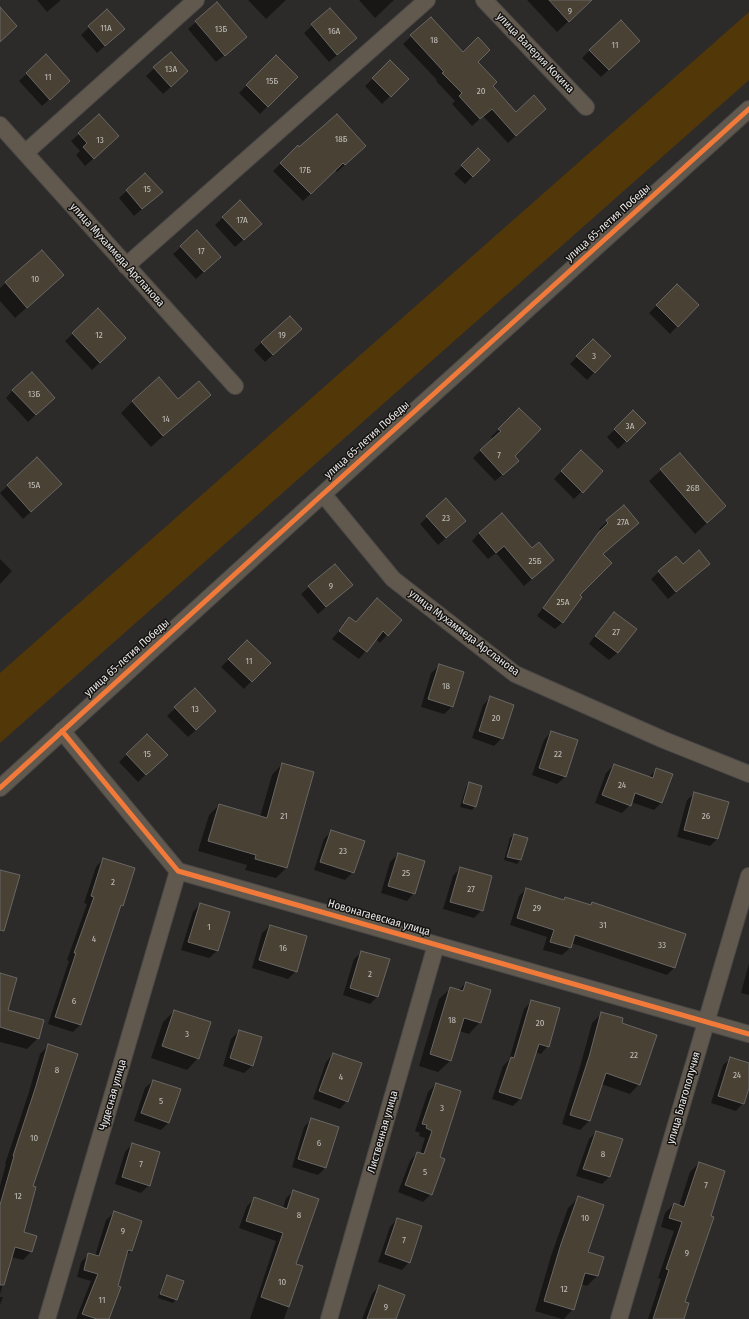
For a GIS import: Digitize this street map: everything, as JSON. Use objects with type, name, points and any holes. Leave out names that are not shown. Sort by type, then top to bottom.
[{"type":"street","points":[[25,153],[196,0]]},
{"type":"street","points":[[126,266],[427,0]]},
{"type":"street","name":"улица Валерия Кокина","points":[[484,0],[586,106]]},
{"type":"street","name":"улица 65-летия Победы","points":[[0,788],[749,109]]},
{"type":"street","name":"улица Мухаммеда Арсланова","points":[[0,124],[235,386]]},
{"type":"street","name":"улица Мухаммеда Арсланова","points":[[323,494],[393,579],[515,674],[664,740],[749,774]]},
{"type":"street","points":[[62,731],[178,871]]},
{"type":"street","name":"Новонагаевская улица","points":[[178,871],[749,1034]]},
{"type":"street","name":"Чудесная улица","points":[[47,1319],[178,871]]},
{"type":"street","name":"улица Благополучия","points":[[619,1319],[749,876]]},
{"type":"street","name":"Лиственная улица","points":[[329,1319],[436,945]]},
{"type":"shaded area","points":[[749,12],[749,80],[0,743],[0,673]]},
{"type":"building","points":[[549,0],[592,0],[569,22]]},
{"type":"building","points":[[217,2],[247,37],[225,56],[195,21]]},
{"type":"building","points":[[0,7],[17,26],[0,42]]},
{"type":"building","points":[[330,8],[357,38],[337,55],[311,24]]},
{"type":"building","points":[[107,9],[125,29],[105,46],[88,26]]},
{"type":"building","points":[[431,17],[463,52],[478,37],[490,50],[478,62],[497,82],[493,86],[516,112],[534,95],[546,109],[516,136],[492,109],[480,119],[459,96],[462,93],[442,73],[444,72],[410,35]]},
{"type":"building","points":[[621,20],[640,41],[609,70],[589,50]]},
{"type":"building","points":[[171,52],[188,71],[171,87],[153,67]]},
{"type":"building","points":[[46,54],[70,81],[50,100],[26,73]]},
{"type":"building","points":[[276,55],[298,77],[268,107],[246,85]]},
{"type":"building","points":[[390,60],[409,79],[391,97],[372,78]]},
{"type":"building","points":[[99,114],[119,136],[94,159],[83,147],[87,143],[78,133]]},
{"type":"building","points":[[337,114],[366,146],[345,165],[343,163],[311,194],[280,163],[298,145],[299,147]]},
{"type":"building","points":[[478,148],[490,160],[473,177],[461,165]]},
{"type":"building","points":[[145,173],[163,192],[142,209],[126,190]]},
{"type":"building","points":[[240,200],[262,224],[244,240],[222,217]]},
{"type":"building","points":[[197,230],[221,257],[204,272],[180,246]]},
{"type":"building","points":[[42,250],[64,275],[27,308],[5,282]]},
{"type":"building","points":[[677,284],[699,305],[678,327],[656,305]]},
{"type":"building","points":[[98,308],[126,338],[100,363],[72,333]]},
{"type":"building","points":[[290,316],[302,329],[273,355],[261,342]]},
{"type":"building","points":[[593,339],[611,356],[595,373],[576,356]]},
{"type":"building","points":[[32,372],[55,398],[36,415],[12,390]]},
{"type":"building","points":[[159,377],[178,399],[199,381],[211,395],[163,436],[132,401]]},
{"type":"building","points":[[519,408],[541,429],[515,456],[519,461],[503,475],[480,450],[501,431],[498,429]]},
{"type":"building","points":[[633,410],[646,423],[627,442],[614,429]]},
{"type":"building","points":[[581,450],[603,471],[583,493],[561,471]]},
{"type":"building","points":[[680,453],[726,506],[707,523],[660,469]]},
{"type":"building","points":[[37,457],[62,484],[31,512],[7,485]]},
{"type":"building","points":[[446,498],[466,521],[446,538],[426,516]]},
{"type":"building","points":[[624,505],[639,523],[603,554],[612,563],[580,595],[582,597],[563,623],[543,608],[599,532],[608,523],[606,520]]},
{"type":"building","points":[[502,513],[532,548],[539,542],[554,560],[532,579],[504,546],[496,553],[479,533]]},
{"type":"building","points":[[699,550],[710,564],[676,592],[658,571],[676,556],[683,564]]},
{"type":"building","points":[[335,564],[353,585],[326,607],[308,586]]},
{"type":"building","points":[[377,598],[402,620],[388,636],[383,631],[367,652],[339,631],[349,617],[356,622]]},
{"type":"building","points":[[614,612],[637,629],[618,653],[595,636]]},
{"type":"building","points":[[247,640],[271,663],[252,682],[228,659]]},
{"type":"building","points":[[439,664],[464,672],[453,707],[428,699]]},
{"type":"building","points":[[195,688],[216,711],[196,730],[174,707]]},
{"type":"building","points":[[490,696],[514,705],[503,739],[479,731]]},
{"type":"building","points":[[551,731],[578,740],[566,777],[539,768]]},
{"type":"building","points":[[147,734],[168,755],[146,775],[126,754]]},
{"type":"building","points":[[282,763],[314,772],[287,868],[255,859],[256,855],[208,841],[219,804],[267,818]]},
{"type":"building","points":[[614,764],[653,778],[656,768],[673,774],[662,803],[635,793],[631,806],[602,795]]},
{"type":"building","points":[[469,782],[482,786],[476,807],[463,803]]},
{"type":"building","points":[[694,792],[729,802],[718,839],[684,830]]},
{"type":"building","points":[[331,830],[365,841],[354,873],[320,862]]},
{"type":"building","points":[[514,834],[528,838],[521,860],[507,857]]},
{"type":"building","points":[[398,853],[425,861],[415,894],[388,886]]},
{"type":"building","points":[[103,858],[135,868],[123,906],[121,905],[81,1025],[55,1017],[76,953],[74,953],[94,897],[91,896]]},
{"type":"building","points":[[460,867],[492,876],[483,911],[450,902]]},
{"type":"building","points":[[0,870],[20,875],[4,931],[0,930]]},
{"type":"building","points":[[526,888],[564,900],[565,897],[591,905],[592,902],[686,934],[675,968],[575,935],[571,948],[550,942],[554,930],[517,918]]},
{"type":"building","points":[[200,903],[230,912],[218,951],[188,942]]},
{"type":"building","points":[[270,925],[307,936],[297,972],[259,960]]},
{"type":"building","points":[[361,951],[390,959],[378,997],[350,988]]},
{"type":"building","points":[[0,973],[17,978],[8,1010],[44,1020],[39,1039],[0,1027]]},
{"type":"building","points":[[466,982],[491,990],[481,1023],[464,1018],[451,1061],[430,1054],[450,987],[463,991]]},
{"type":"building","points":[[531,1000],[560,1008],[549,1047],[539,1044],[521,1099],[499,1092],[511,1057],[514,1058]]},
{"type":"building","points":[[174,1010],[211,1022],[199,1059],[162,1046]]},
{"type":"building","points":[[601,1012],[623,1018],[622,1023],[657,1035],[640,1085],[606,1073],[590,1121],[570,1115],[589,1057]]},
{"type":"building","points":[[239,1030],[262,1037],[253,1066],[230,1058]]},
{"type":"building","points":[[48,1044],[78,1054],[33,1186],[36,1187],[24,1232],[37,1236],[32,1252],[15,1247],[4,1285],[0,1285],[0,1205],[13,1156]]},
{"type":"building","points":[[333,1053],[362,1063],[348,1102],[319,1091]]},
{"type":"building","points":[[730,1057],[749,1063],[749,1088],[744,1104],[718,1096]]},
{"type":"building","points":[[153,1080],[181,1089],[169,1123],[141,1113]]},
{"type":"building","points":[[436,1083],[461,1091],[440,1157],[445,1159],[432,1195],[405,1185],[417,1152],[424,1154],[432,1131],[426,1128],[427,1125],[422,1124]]},
{"type":"building","points":[[311,1118],[339,1127],[326,1168],[298,1159]]},
{"type":"building","points":[[596,1131],[623,1139],[610,1177],[583,1169]]},
{"type":"building","points":[[132,1143],[160,1152],[150,1186],[122,1177]]},
{"type":"building","points":[[699,1162],[725,1171],[711,1216],[714,1217],[685,1302],[689,1303],[684,1319],[653,1319],[669,1270],[666,1269],[682,1222],[669,1218],[674,1203],[684,1207]]},
{"type":"building","points":[[293,1190],[319,1199],[296,1264],[303,1266],[289,1307],[261,1297],[283,1233],[246,1221],[254,1197],[287,1209]]},
{"type":"building","points":[[578,1196],[604,1205],[588,1252],[604,1257],[598,1276],[585,1273],[574,1310],[544,1301],[561,1244]]},
{"type":"building","points":[[114,1211],[142,1221],[132,1251],[128,1250],[118,1286],[121,1287],[109,1319],[97,1319],[82,1314],[98,1274],[84,1270],[88,1253],[99,1256]]},
{"type":"building","points":[[397,1218],[422,1226],[410,1263],[385,1254]]},
{"type":"building","points":[[167,1275],[184,1281],[177,1300],[160,1294]]},
{"type":"building","points":[[379,1285],[405,1295],[396,1319],[367,1319]]},
{"type":"cycle path","points":[[0,788],[749,109]]},
{"type":"cycle path","points":[[62,731],[178,871],[749,1034]]}]
